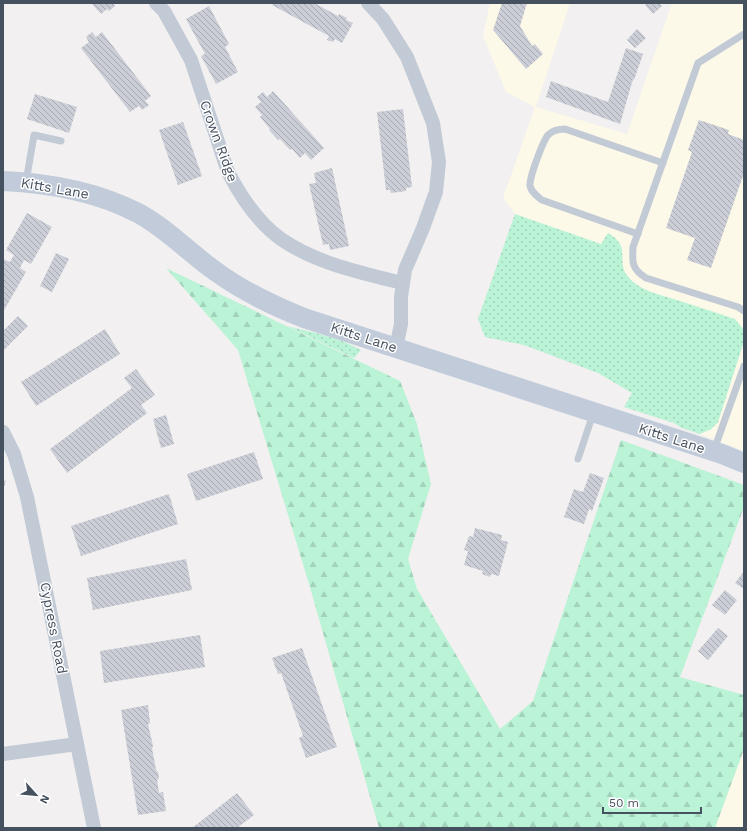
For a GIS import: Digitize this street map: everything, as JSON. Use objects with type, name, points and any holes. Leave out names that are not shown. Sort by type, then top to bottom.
[{"type":"street","name":"Crown Ridge","points":[[156,3],[164,11],[191,60],[228,172],[236,188],[257,217],[280,238],[294,247],[339,266],[402,283]]},
{"type":"street","points":[[368,3],[383,19],[407,57],[433,122],[439,162],[436,192],[423,228],[410,256],[402,283],[401,324],[396,348]]},
{"type":"street","name":"Kitts Lane","points":[[3,181],[66,187],[91,194],[138,213],[179,242],[218,273],[260,298],[304,318],[744,462]]},
{"type":"street","name":"Cypress Road","points":[[3,432],[14,454],[27,497],[94,828]]},
{"type":"street","points":[[3,754],[78,744]]},
{"type":"lane","points":[[744,34],[698,62],[633,247],[632,262],[640,274],[646,278],[738,307],[744,311]]},
{"type":"lane","points":[[638,234],[542,200],[534,194],[530,186],[530,177],[545,140],[549,134],[559,129],[565,129],[663,163]]},
{"type":"lane","points":[[26,182],[34,135],[61,140]]},
{"type":"lane","points":[[713,451],[744,366]]},
{"type":"lane","points":[[578,459],[594,412]]},
{"type":"shaded area","points":[[490,3],[570,3],[536,107],[627,134],[672,3],[744,3],[744,333],[740,325],[644,289],[630,279],[623,269],[622,256],[609,233],[601,245],[515,214],[503,198],[535,107],[506,92],[483,36]]},
{"type":"shaded area","points":[[744,341],[744,451],[700,434],[711,429],[718,422]]},
{"type":"shaded area","points":[[744,749],[744,828],[715,828]]},
{"type":"green space","points":[[515,214],[601,244],[608,233],[620,244],[625,273],[640,287],[735,319],[744,330],[744,341],[718,422],[711,429],[700,434],[682,428],[674,423],[624,407],[632,393],[598,373],[524,345],[485,337],[478,319]]},
{"type":"green space","points":[[166,268],[400,381],[417,424],[431,484],[408,559],[417,589],[500,729],[533,701],[621,440],[744,485],[744,507],[680,677],[744,695],[744,749],[715,828],[379,828],[309,584],[238,350]]},
{"type":"green space","points":[[287,326],[334,338],[361,350],[354,358]]},
{"type":"building","points":[[91,3],[113,3],[115,6],[109,11],[107,9],[101,14]]},
{"type":"building","points":[[274,3],[316,3],[338,16],[339,14],[347,18],[346,20],[353,23],[342,43],[335,39],[333,42],[327,40],[329,36],[272,5]]},
{"type":"building","points":[[502,3],[527,3],[520,26],[532,46],[535,44],[543,54],[526,69],[493,30]]},
{"type":"building","points":[[648,3],[659,3],[662,6],[653,14],[645,5]]},
{"type":"building","points":[[209,6],[229,44],[225,47],[238,72],[216,84],[201,56],[205,54],[186,19]]},
{"type":"building","points":[[637,29],[646,38],[635,48],[627,40]]},
{"type":"building","points":[[92,32],[96,37],[102,32],[151,96],[145,101],[149,105],[142,110],[139,106],[130,112],[81,48],[89,42],[86,37]]},
{"type":"building","points":[[626,48],[643,54],[634,80],[633,79],[620,124],[546,97],[551,81],[608,102]]},
{"type":"building","points":[[273,91],[324,148],[311,160],[305,153],[300,158],[280,139],[278,140],[260,117],[262,115],[255,107],[261,102],[257,97],[263,92],[267,97]]},
{"type":"building","points":[[35,94],[77,107],[69,133],[27,119]]},
{"type":"building","points":[[403,109],[412,187],[406,188],[406,191],[391,193],[390,190],[386,190],[377,112]]},
{"type":"building","points":[[699,120],[729,130],[728,134],[744,140],[744,173],[711,268],[687,260],[695,238],[666,228],[692,152],[688,150]]},
{"type":"building","points":[[183,122],[202,176],[178,185],[159,130]]},
{"type":"building","points":[[332,168],[349,246],[330,250],[329,244],[323,245],[309,184],[316,183],[314,173]]},
{"type":"building","points":[[27,213],[52,227],[31,264],[24,260],[20,268],[26,272],[3,312],[3,259],[10,262],[14,255],[6,250]]},
{"type":"building","points":[[56,253],[69,259],[52,292],[40,286]]},
{"type":"building","points":[[18,316],[28,326],[3,351],[3,331]]},
{"type":"building","points":[[105,329],[120,354],[36,406],[21,382]]},
{"type":"building","points":[[136,369],[155,395],[141,405],[147,413],[67,473],[50,449],[132,388],[124,378]]},
{"type":"building","points":[[166,415],[174,444],[161,448],[153,419]]},
{"type":"building","points":[[254,452],[263,479],[196,501],[187,474]]},
{"type":"building","points":[[590,473],[604,478],[592,511],[589,509],[584,524],[564,517],[574,489],[583,492]]},
{"type":"building","points":[[3,480],[6,481],[3,490]]},
{"type":"building","points":[[169,494],[178,524],[81,556],[71,526]]},
{"type":"building","points":[[475,528],[502,535],[501,540],[508,542],[499,576],[491,574],[490,577],[482,574],[483,571],[464,565],[468,551],[464,550],[469,536],[473,537]]},
{"type":"building","points":[[186,559],[192,590],[93,610],[87,578]]},
{"type":"building","points":[[744,571],[744,589],[735,583]]},
{"type":"building","points":[[725,590],[737,600],[725,615],[712,605]]},
{"type":"building","points":[[718,628],[728,636],[708,660],[698,651]]},
{"type":"building","points":[[200,635],[205,667],[104,683],[100,651]]},
{"type":"building","points":[[302,648],[337,747],[306,758],[299,738],[303,736],[281,673],[278,674],[272,658]]},
{"type":"building","points":[[148,705],[150,723],[148,724],[156,770],[158,772],[159,779],[157,779],[159,793],[163,792],[166,811],[138,815],[121,710]]},
{"type":"building","points":[[237,793],[254,815],[237,828],[192,828]]}]
